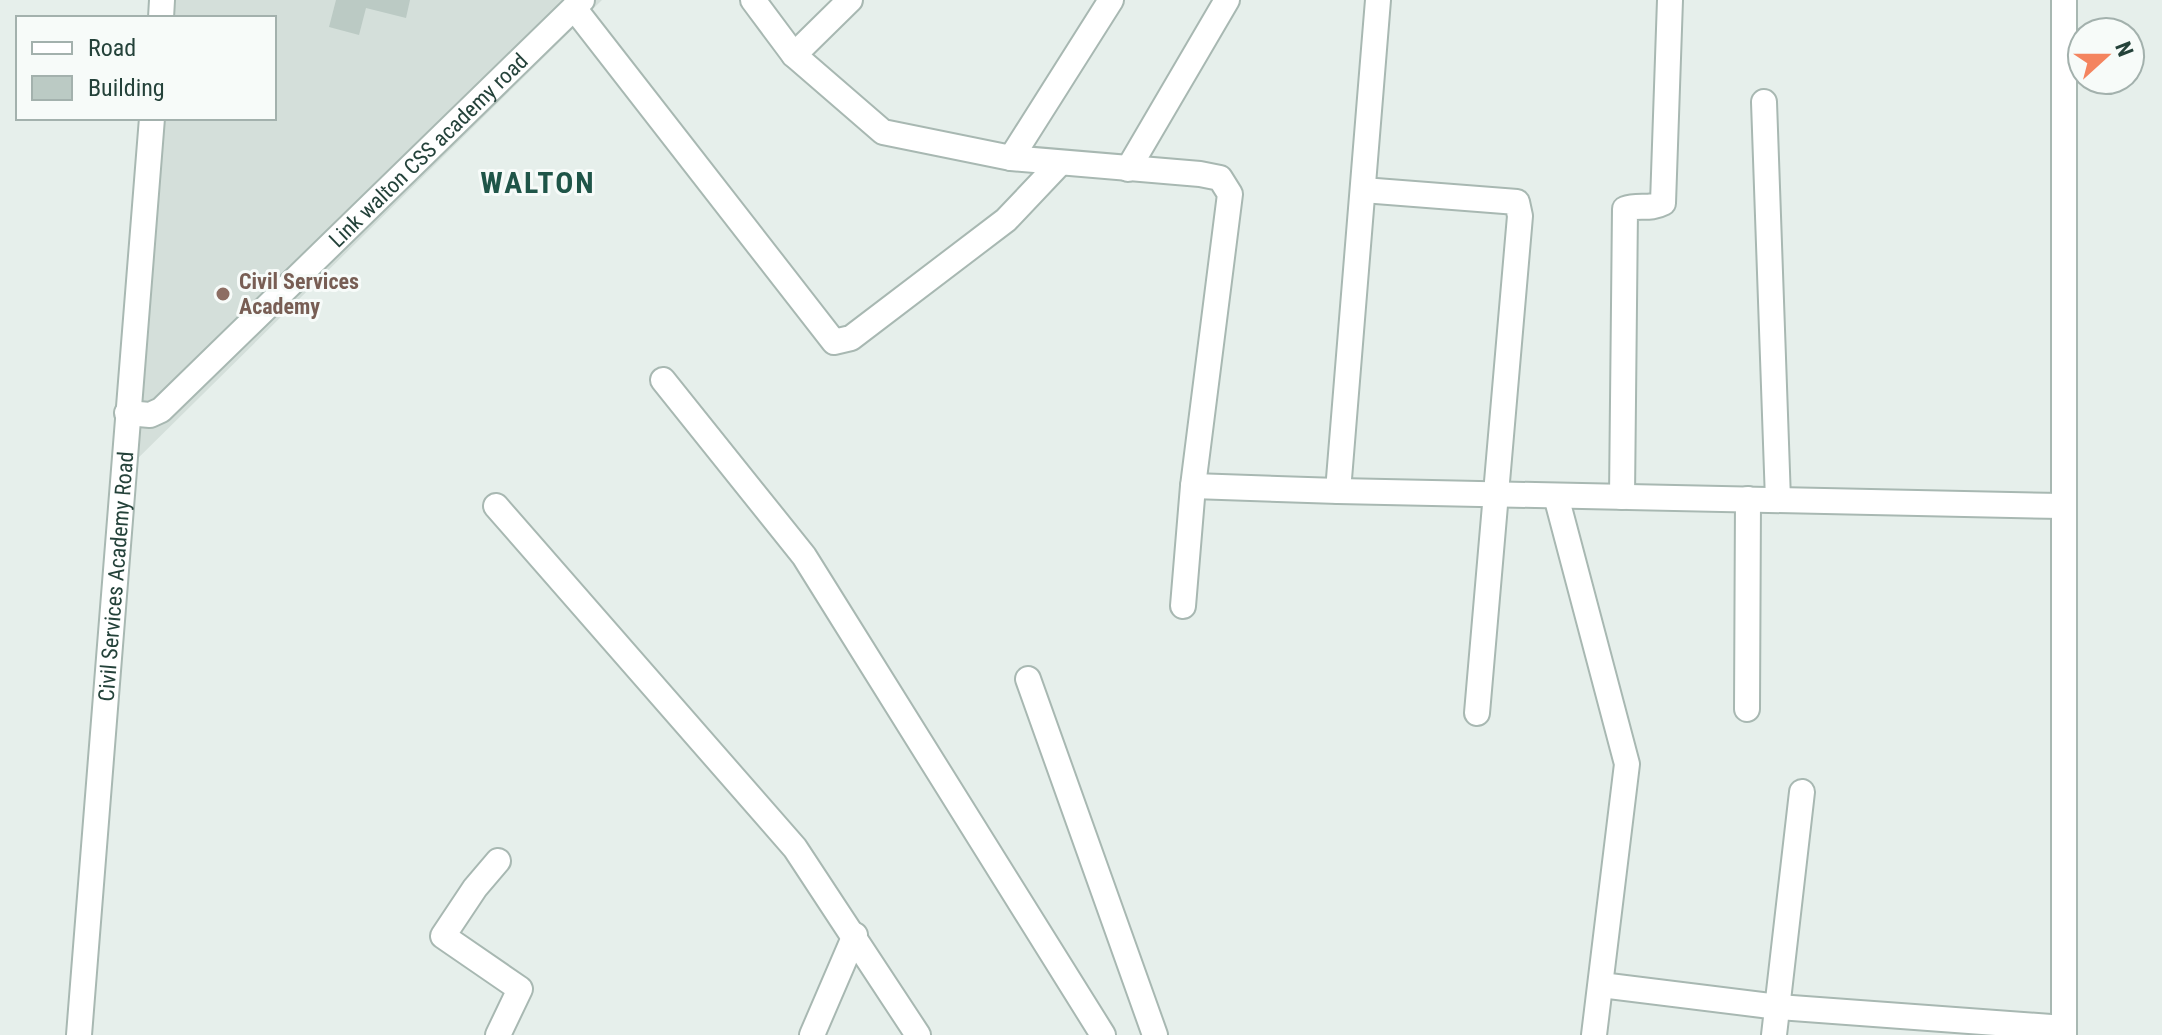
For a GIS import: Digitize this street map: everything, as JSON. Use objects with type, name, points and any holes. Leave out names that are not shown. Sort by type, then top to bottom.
[{"type":"street","points":[[753,0],[794,55],[883,132],[1011,158],[1220,178],[1230,194],[1193,486],[1183,606]]},
{"type":"street","points":[[794,55],[850,0]]},
{"type":"street","points":[[1011,158],[1111,0]]},
{"type":"street","points":[[1128,169],[1227,0]]},
{"type":"street","points":[[1338,491],[1378,0]]},
{"type":"street","points":[[1622,497],[1625,209],[1635,205],[1653,208],[1663,203],[1670,0]]},
{"type":"street","points":[[1601,985],[1778,1007],[2064,1032],[2064,0]]},
{"type":"street","points":[[578,4],[834,342],[851,338],[1006,220],[1060,163]]},
{"type":"street","name":"Link walton CSS academy road","points":[[127,413],[150,415],[161,410],[578,4]]},
{"type":"street","points":[[1764,102],[1778,500]]},
{"type":"street","name":"Civil Services Academy Road","points":[[79,1035],[152,120]]},
{"type":"street","points":[[1363,190],[1517,202],[1520,216],[1477,713]]},
{"type":"street","points":[[663,380],[804,556],[1103,1035]]},
{"type":"street","points":[[1193,486],[2062,506]]},
{"type":"street","points":[[1556,496],[1627,764],[1594,1035]]},
{"type":"street","points":[[1747,709],[1748,499]]},
{"type":"street","points":[[496,506],[795,848],[918,1035]]},
{"type":"street","points":[[1028,679],[1155,1035]]},
{"type":"street","points":[[1774,1035],[1802,792]]},
{"type":"street","points":[[498,861],[475,888],[443,936],[520,989],[498,1035]]},
{"type":"street","points":[[812,1035],[855,935]]},
{"type":"shaded area","name":"Civil Services Academy","points":[[163,0],[602,0],[127,469],[154,120],[276,120],[276,16],[162,16]]},
{"type":"building","points":[[336,0],[410,0],[406,18],[366,8],[359,35],[329,27]]},
{"type":"place","name":"Civil Services Academy","points":[[223,294]]},
{"type":"district","name":"WALTON","points":[[538,182]]}]
